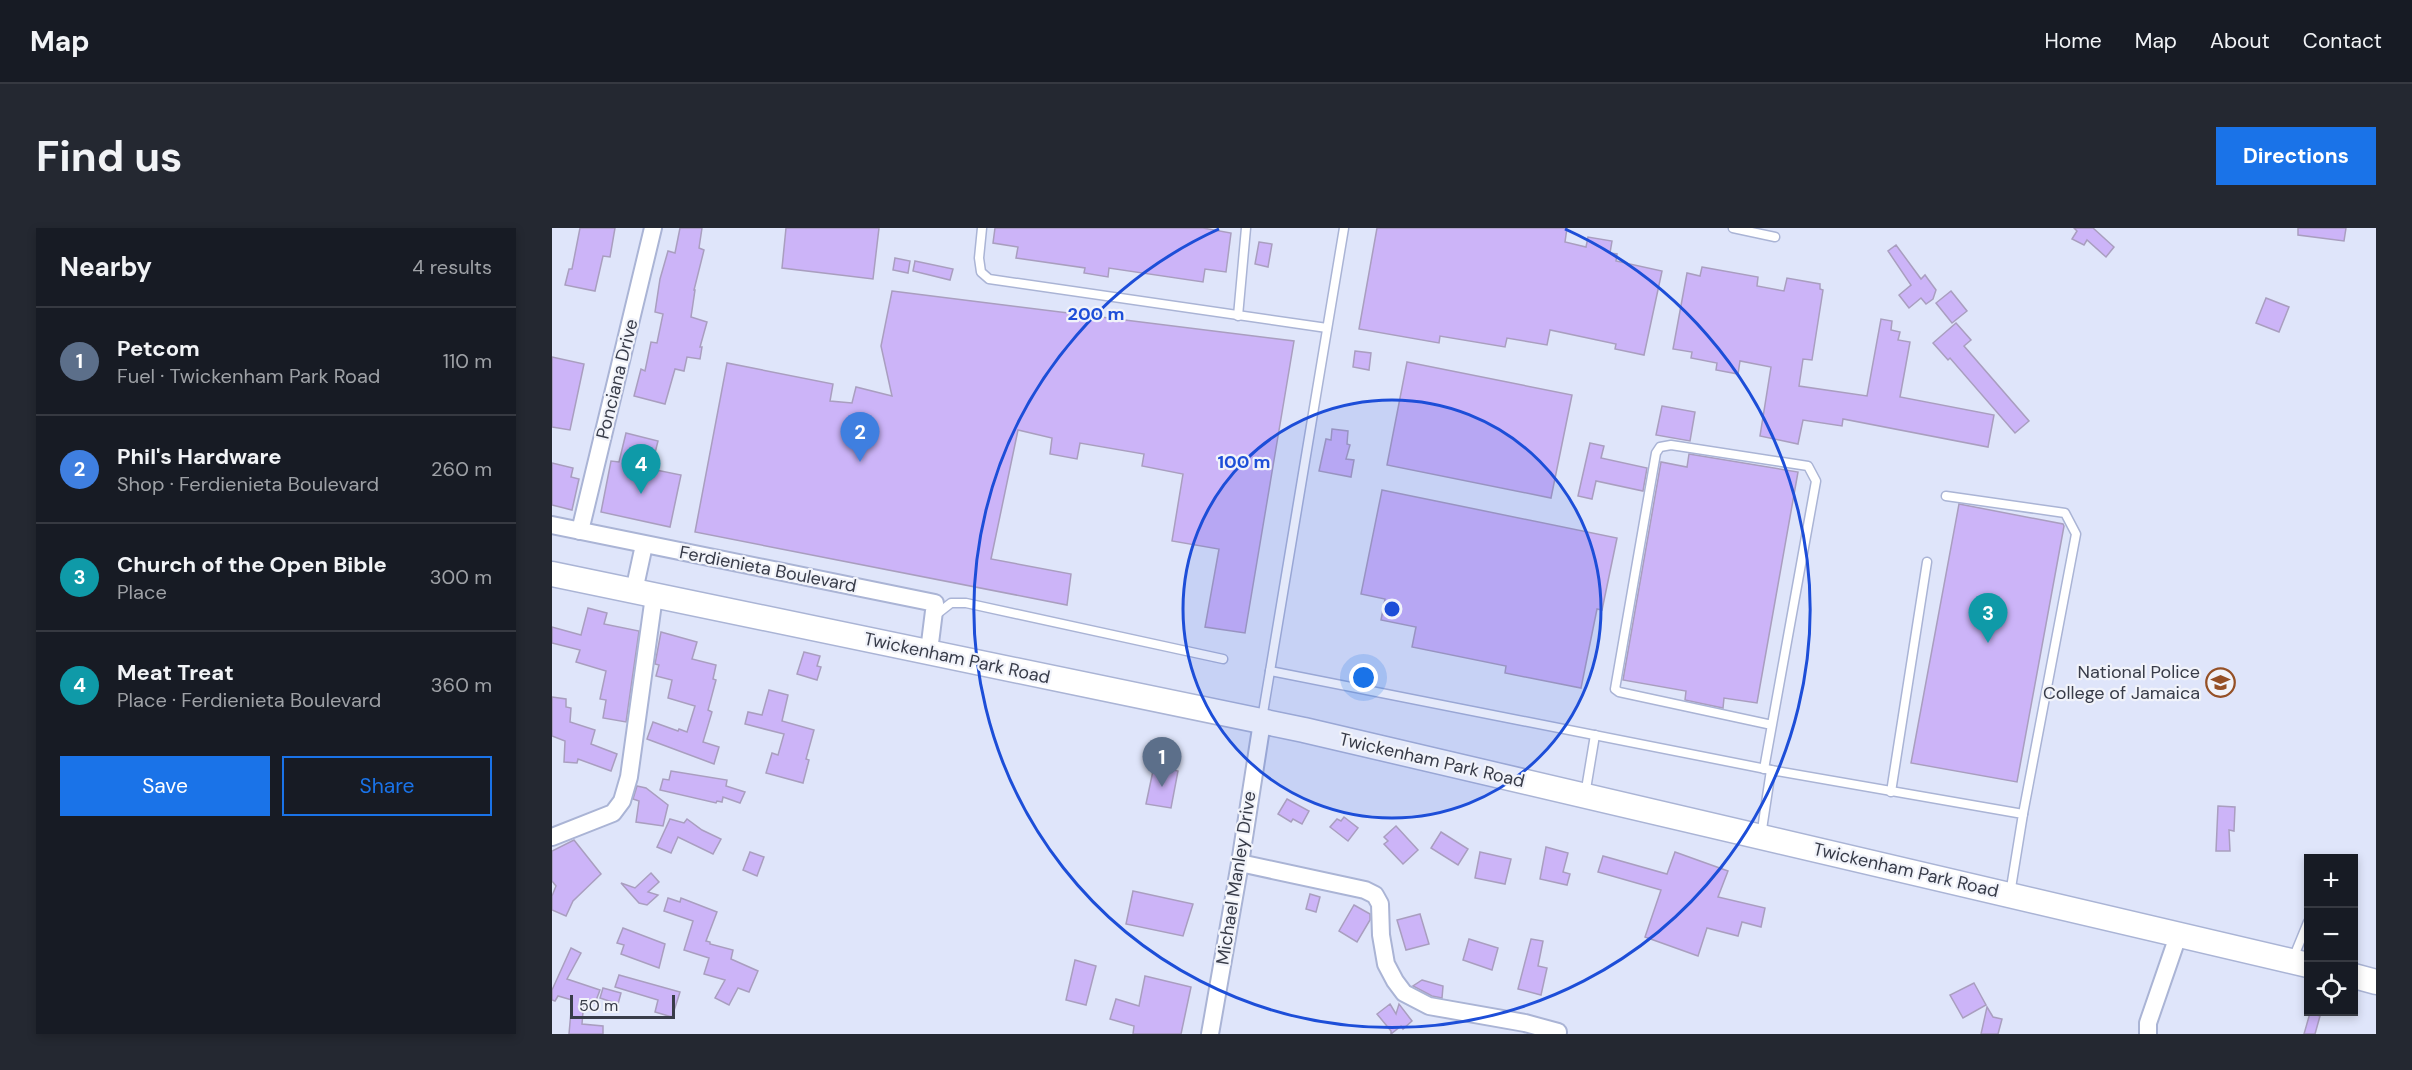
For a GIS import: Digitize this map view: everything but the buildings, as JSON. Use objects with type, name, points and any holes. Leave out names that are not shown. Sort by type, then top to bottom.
[{"type":"main road","name":"Twickenham Park Road","points":[[552,574],[1262,722],[1585,795],[2300,963]]},
{"type":"main road","points":[[2358,977],[2376,982]]},
{"type":"street","name":"Ponciana Drive","points":[[580,531],[653,228]]},
{"type":"street","name":"Ferdienieta Boulevard","points":[[552,525],[935,603],[933,619]]},
{"type":"street","points":[[552,837],[613,813],[622,801],[629,777],[644,594],[645,545]]},
{"type":"street","points":[[929,651],[933,619]]},
{"type":"street","name":"Michael Manley Drive","points":[[1210,1034],[1262,722]]},
{"type":"street","points":[[1240,863],[1365,890],[1375,895],[1380,904],[1381,935],[1386,964],[1404,993],[1415,1000],[1429,1006],[1525,1023],[1558,1032]]},
{"type":"street","points":[[2146,1030],[2179,933]]},
{"type":"lane","points":[[982,228],[979,258],[981,272],[989,279],[1327,328]]},
{"type":"lane","points":[[1238,316],[1246,228]]},
{"type":"lane","points":[[1262,722],[1344,228]]},
{"type":"lane","points":[[1733,228],[1775,237]]},
{"type":"lane","points":[[1761,836],[1772,725],[1816,481],[1808,466],[1671,445],[1660,447],[1656,453],[1614,689],[1619,692],[1772,725]]},
{"type":"lane","points":[[1946,496],[2065,513],[2076,534],[2010,894]]},
{"type":"lane","points":[[1891,792],[1927,562]]},
{"type":"lane","points":[[933,619],[939,610],[951,603],[966,603],[1223,659]]},
{"type":"lane","points":[[1270,670],[1767,770],[2023,814]]},
{"type":"lane","points":[[1585,795],[1595,735]]},
{"type":"lane","points":[[2300,963],[2304,942]]},
{"type":"place","name":"Phil's Hardware","points":[[860,462]]},
{"type":"place","name":"Meat Treat","points":[[641,494]]},
{"type":"place","name":"Church of the Open Bible","points":[[1988,643]]},
{"type":"place","name":"National Police College of Jamaica","points":[[2221,682]]},
{"type":"place","name":"Petcom","points":[[1162,787]]}]
